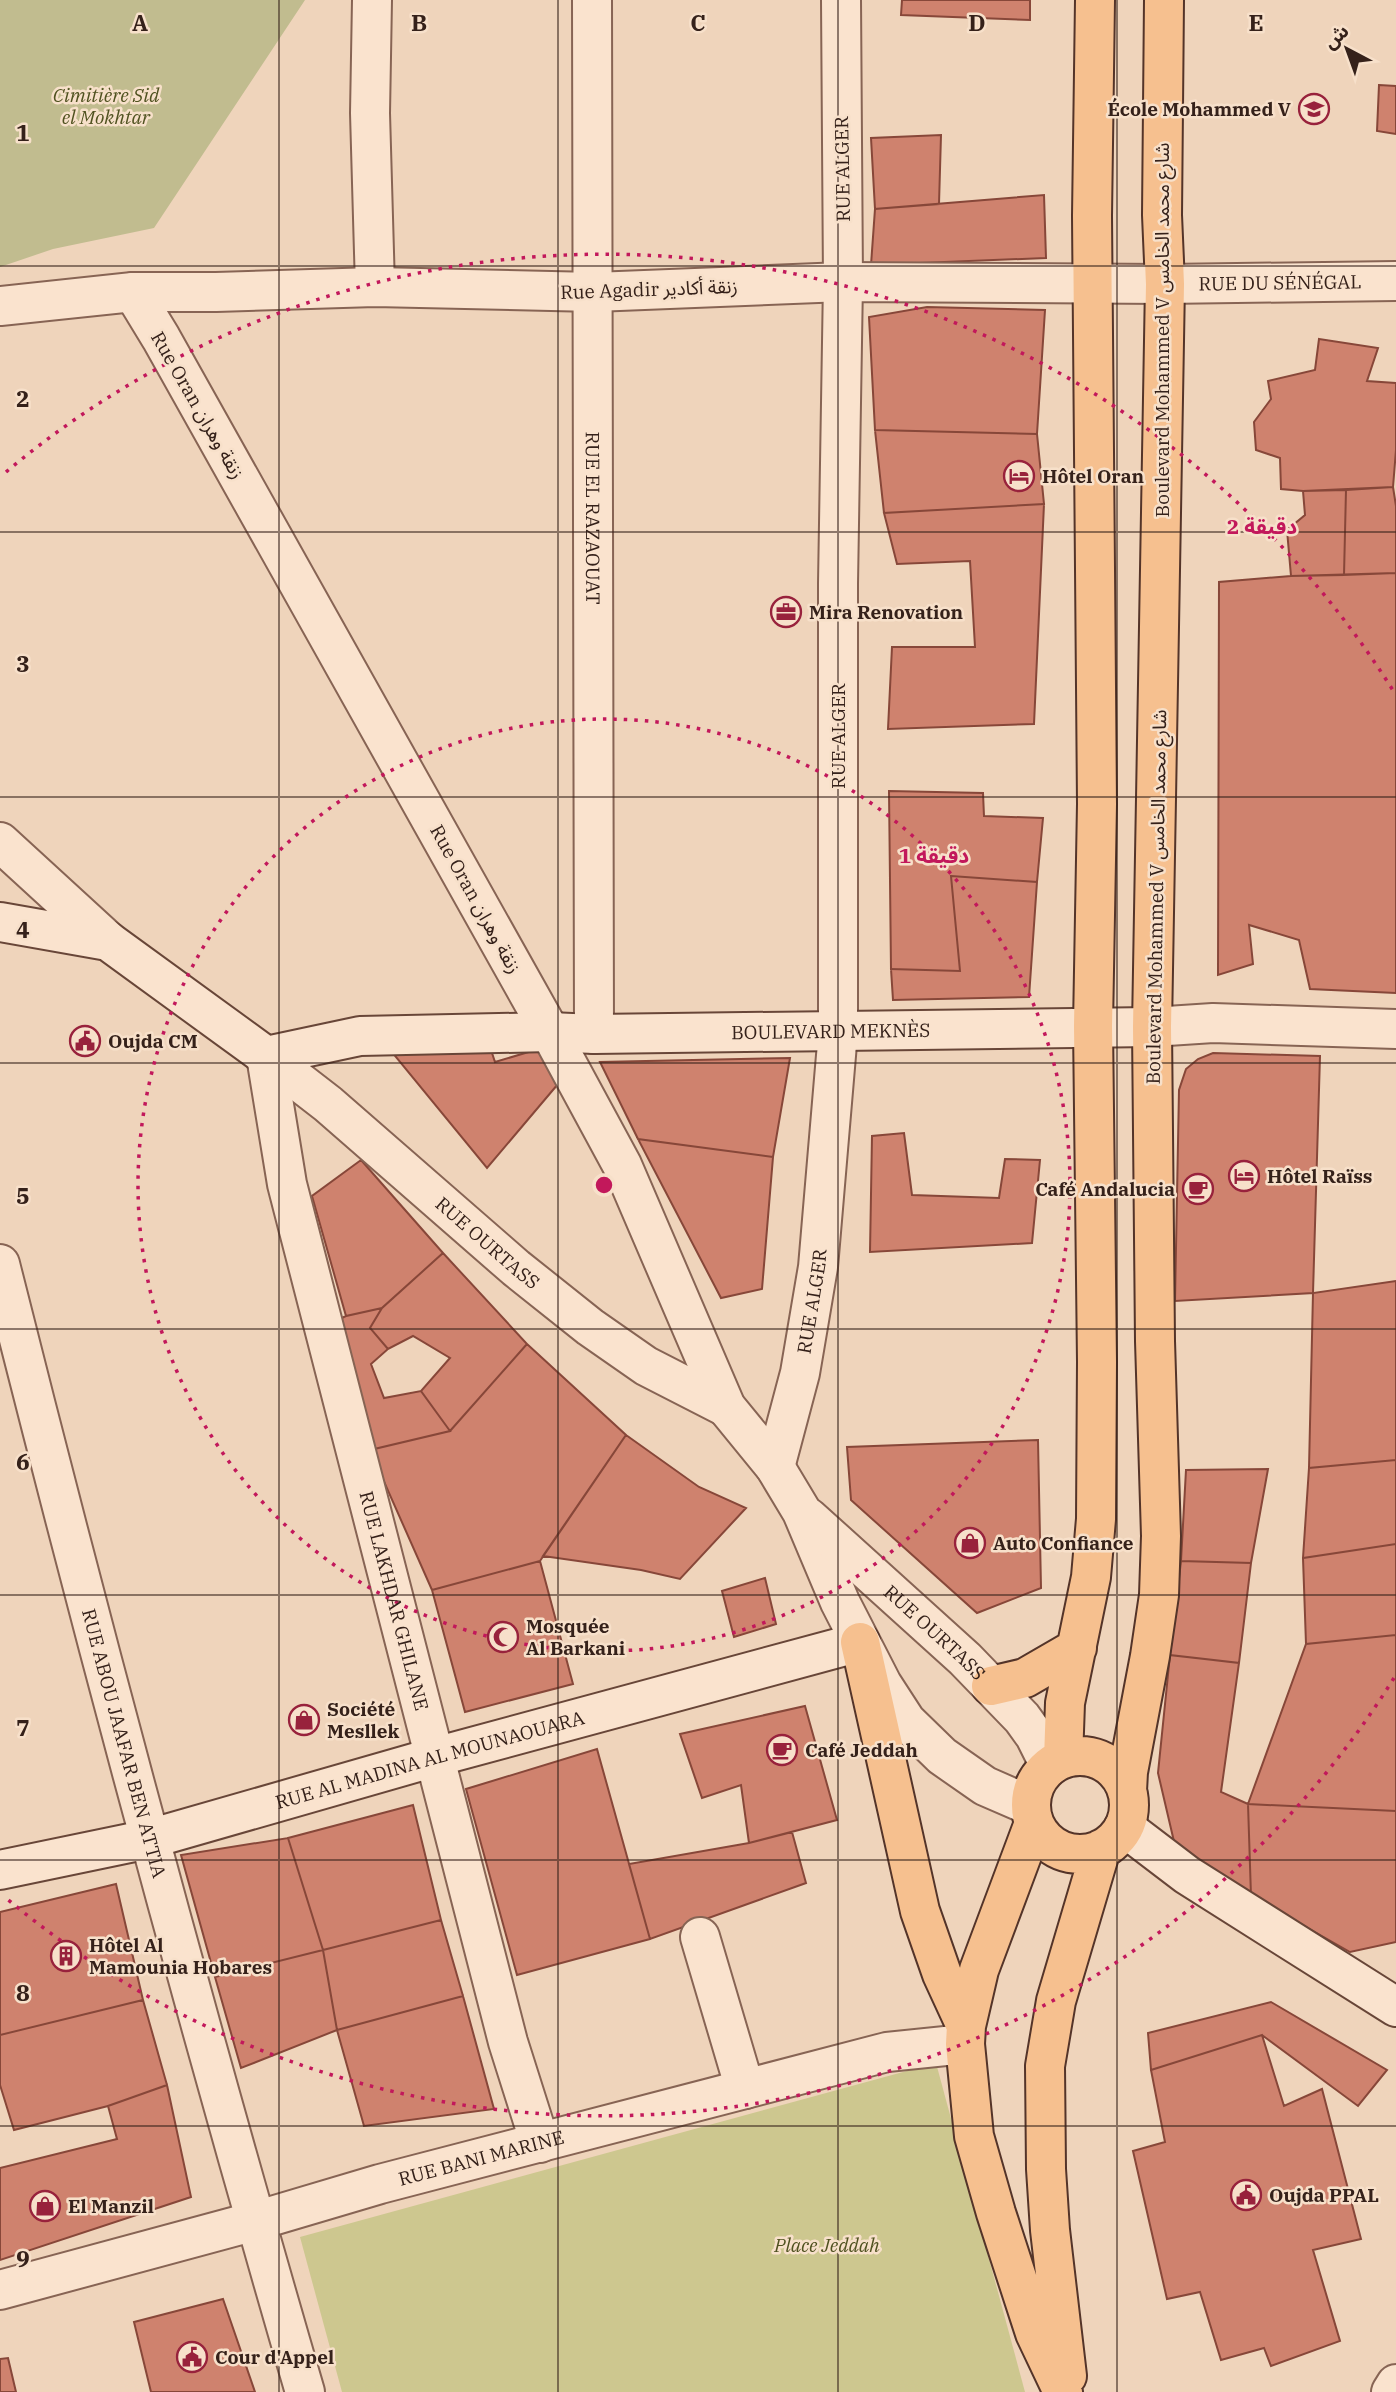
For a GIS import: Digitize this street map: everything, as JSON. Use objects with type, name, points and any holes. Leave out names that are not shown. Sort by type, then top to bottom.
[{"type":"main road","points":[[1057,1762],[1065,1703],[1091,1577],[1096,1519],[1093,1026],[1097,804],[1093,284],[1095,0]]},
{"type":"main road","name":"Boulevard Mohammed V شارع محمد الخامس","points":[[1066,2392],[1046,2169],[1045,2066],[1056,2001],[1117,1822],[1150,1656],[1159,1595],[1161,1548],[1155,1341],[1152,1027],[1165,285],[1162,215],[1164,0]]},
{"type":"main road","points":[[860,1642],[920,1911],[965,2035]]},
{"type":"main road","points":[[991,1686],[1025,1678],[1077,1648]]},
{"type":"main road","points":[[1085,1756],[1106,1763],[1115,1771],[1117,1822],[1085,1854],[1069,1853],[1054,1847],[1042,1837],[1033,1814],[1033,1790],[1040,1777],[1057,1762],[1085,1756]]},
{"type":"main road","name":"Boulevard Mohammed V شارع محمد الخامس","points":[[1033,1814],[979,1970],[965,2035],[974,2136],[1035,2333],[1066,2392]]},
{"type":"street","points":[[372,0],[370,113],[375,286]]},
{"type":"street","name":"RUE EL RAZAOUAT","points":[[592,0],[594,1034]]},
{"type":"street","name":"RUE ALGER","points":[[775,1467],[800,1373],[818,1267],[838,1032],[838,584],[844,282],[841,0]]},
{"type":"street","name":"RUE DU SÉNÉGAL","points":[[1165,285],[1396,281]]},
{"type":"street","name":"Rue Agadir زنقة أكادير","points":[[0,306],[133,292],[375,286],[594,292],[844,282],[1165,285]]},
{"type":"street","name":"Rue Oran زنقة وهران","points":[[133,292],[550,1032],[622,1165],[726,1407],[775,1467],[802,1513]]},
{"type":"street","name":"RUE OURTASS","points":[[0,842],[107,941],[328,1104],[516,1268],[590,1327],[646,1366],[726,1407]]},
{"type":"street","points":[[0,922],[107,941]]},
{"type":"street","name":"BOULEVARD MEKNÈS","points":[[266,1056],[360,1036],[550,1032],[838,1032],[1152,1027],[1213,1023],[1396,1029]]},
{"type":"street","name":"RUE LAKHDAR GHILANE","points":[[266,1056],[287,1184],[508,2042],[540,2143]]},
{"type":"street","name":"RUE ABOU JAAFAR BEN ATTIA","points":[[0,1264],[68,1535],[149,1839],[305,2392]]},
{"type":"street","points":[[802,1513],[860,1642],[906,1721],[942,1756],[985,1786],[1033,1814]]},
{"type":"street","name":"RUE OURTASS","points":[[802,1513],[965,1659],[1021,1718],[1057,1762]]},
{"type":"street","name":"RUE AL MADINA AL MOUNAOUARA","points":[[0,1870],[149,1839],[435,1757],[860,1642]]},
{"type":"street","points":[[1117,1822],[1187,1875],[1396,2007]]},
{"type":"street","points":[[700,1937],[745,2089]]},
{"type":"street","name":"RUE BANI MARINE","points":[[0,2290],[380,2184],[887,2052],[965,2035]]},
{"type":"street","points":[[1391,2392],[1396,2384]]},
{"type":"green space","name":"Cimitière Sid el Mokhtar","points":[[0,0],[305,0],[154,228],[53,249],[0,267]]},
{"type":"green space","name":"Place Jeddah","points":[[936,2063],[1025,2392],[342,2392],[300,2237]]},
{"type":"building","points":[[902,0],[1030,0],[1030,20],[901,15]]},
{"type":"building","points":[[1379,85],[1396,86],[1396,134],[1377,131]]},
{"type":"building","points":[[941,135],[939,204],[875,209],[871,138]]},
{"type":"building","points":[[1044,195],[1046,258],[871,265],[875,209]]},
{"type":"building","points":[[927,307],[1045,310],[1037,434],[875,430],[869,317]]},
{"type":"building","points":[[1319,339],[1378,348],[1367,381],[1396,383],[1393,487],[1303,491],[1281,489],[1280,458],[1256,450],[1254,422],[1271,399],[1268,381],[1315,370]]},
{"type":"building","points":[[875,430],[1037,434],[1044,504],[884,513]]},
{"type":"building","points":[[1393,487],[1396,506],[1396,573],[1344,575],[1346,490]]},
{"type":"building","points":[[1346,490],[1344,575],[1291,576],[1287,530],[1305,515],[1303,491]]},
{"type":"building","points":[[1044,504],[1034,724],[888,729],[892,647],[975,647],[970,561],[897,564],[884,513]]},
{"type":"building","points":[[1396,573],[1396,993],[1310,989],[1299,940],[1249,925],[1253,964],[1218,975],[1219,582],[1291,576]]},
{"type":"building","points":[[889,791],[983,793],[984,816],[1043,818],[1037,882],[951,876],[960,971],[891,969]]},
{"type":"building","points":[[951,876],[1037,882],[1029,997],[893,1000],[891,969],[960,971]]},
{"type":"building","points":[[490,1047],[495,1062],[542,1048],[558,1084],[487,1168],[391,1051]]},
{"type":"building","points":[[1213,1053],[1320,1056],[1313,1293],[1175,1301],[1179,1090],[1186,1069],[1198,1059]]},
{"type":"building","points":[[790,1058],[773,1157],[638,1139],[600,1062]]},
{"type":"building","points":[[904,1133],[912,1195],[999,1198],[1005,1159],[1040,1160],[1032,1243],[870,1252],[872,1136]]},
{"type":"building","points":[[638,1139],[773,1157],[762,1289],[721,1298]]},
{"type":"building","points":[[361,1160],[443,1253],[382,1308],[346,1316],[312,1196]]},
{"type":"building","points":[[443,1253],[527,1344],[450,1431],[421,1391],[450,1358],[413,1336],[388,1349],[370,1328],[382,1308]]},
{"type":"building","points":[[1396,1281],[1396,1460],[1309,1468],[1313,1293]]},
{"type":"building","points":[[382,1308],[370,1328],[388,1349],[371,1364],[384,1398],[421,1391],[450,1431],[370,1450],[331,1323],[346,1316]]},
{"type":"building","points":[[527,1344],[626,1435],[540,1561],[432,1590],[370,1450],[450,1431]]},
{"type":"building","points":[[626,1435],[699,1487],[746,1508],[680,1579],[641,1570],[543,1556]]},
{"type":"building","points":[[1038,1440],[1041,1588],[977,1613],[851,1500],[847,1447]]},
{"type":"building","points":[[1396,1460],[1396,1544],[1303,1558],[1309,1468]]},
{"type":"building","points":[[1268,1469],[1251,1563],[1181,1561],[1186,1470]]},
{"type":"building","points":[[1396,1544],[1396,1635],[1306,1644],[1303,1558]]},
{"type":"building","name":"Mosquée Al Barkani","points":[[540,1561],[573,1684],[465,1712],[432,1590]]},
{"type":"building","points":[[1181,1561],[1251,1563],[1239,1663],[1170,1655]]},
{"type":"building","points":[[765,1578],[776,1624],[734,1637],[722,1591]]},
{"type":"building","points":[[1396,1635],[1396,1811],[1248,1804],[1306,1644]]},
{"type":"building","points":[[1170,1655],[1239,1663],[1221,1792],[1248,1804],[1251,1896],[1176,1850],[1158,1773]]},
{"type":"building","points":[[805,1706],[837,1820],[749,1843],[741,1785],[702,1798],[680,1734]]},
{"type":"building","points":[[597,1749],[650,1939],[517,1975],[466,1789]]},
{"type":"building","points":[[1248,1804],[1396,1811],[1396,1942],[1350,1952],[1251,1896]]},
{"type":"building","points":[[413,1805],[441,1920],[323,1950],[288,1838]]},
{"type":"building","points":[[792,1832],[806,1883],[650,1939],[629,1864],[749,1843]]},
{"type":"building","points":[[288,1838],[323,1950],[215,1977],[181,1855]]},
{"type":"building","name":"Hôtel Al Mamounia Hobares","points":[[116,1884],[143,2000],[0,2035],[0,1912]]},
{"type":"building","points":[[441,1920],[463,1996],[337,2030],[323,1950]]},
{"type":"building","points":[[323,1950],[337,2030],[241,2068],[215,1977]]},
{"type":"building","points":[[463,1996],[494,2109],[364,2126],[337,2030]]},
{"type":"building","points":[[143,2000],[167,2085],[108,2106],[14,2130],[0,2085],[0,2035]]},
{"type":"building","points":[[1271,2002],[1387,2070],[1358,2106],[1262,2035],[1151,2070],[1148,2033]]},
{"type":"building","name":"Oujda PPAL","points":[[1262,2035],[1284,2106],[1322,2089],[1361,2239],[1313,2250],[1340,2341],[1271,2366],[1264,2348],[1221,2360],[1200,2292],[1167,2299],[1133,2151],[1165,2142],[1151,2070]]},
{"type":"building","points":[[167,2085],[191,2197],[0,2260],[0,2168],[117,2139],[108,2106]]},
{"type":"building","name":"Cour d'Appel","points":[[223,2299],[255,2392],[151,2392],[134,2322]]},
{"type":"building","points":[[8,2358],[16,2392],[0,2392],[0,2359]]},
{"type":"place","name":"École Mohammed V","points":[[1314,109]]},
{"type":"place","name":"Hôtel Oran","points":[[1019,476]]},
{"type":"place","name":"Mira Renovation","points":[[786,612]]},
{"type":"place","name":"Oujda CM","points":[[85,1041]]},
{"type":"place","name":"Hôtel Raïss","points":[[1244,1176]]},
{"type":"place","name":"Café Andalucia","points":[[1198,1189]]},
{"type":"place","name":"Auto Confiance","points":[[970,1543]]},
{"type":"place","name":"Mosquée Al Barkani","points":[[503,1637]]},
{"type":"place","name":"Société Mesllek","points":[[304,1720]]},
{"type":"place","name":"Café Jeddah","points":[[782,1750]]},
{"type":"place","name":"Hôtel Al Mamounia Hobares","points":[[66,1956]]},
{"type":"place","name":"Oujda PPAL","points":[[1246,2195]]},
{"type":"place","name":"El Manzil","points":[[45,2206]]},
{"type":"place","name":"Cour d'Appel","points":[[192,2357]]}]
